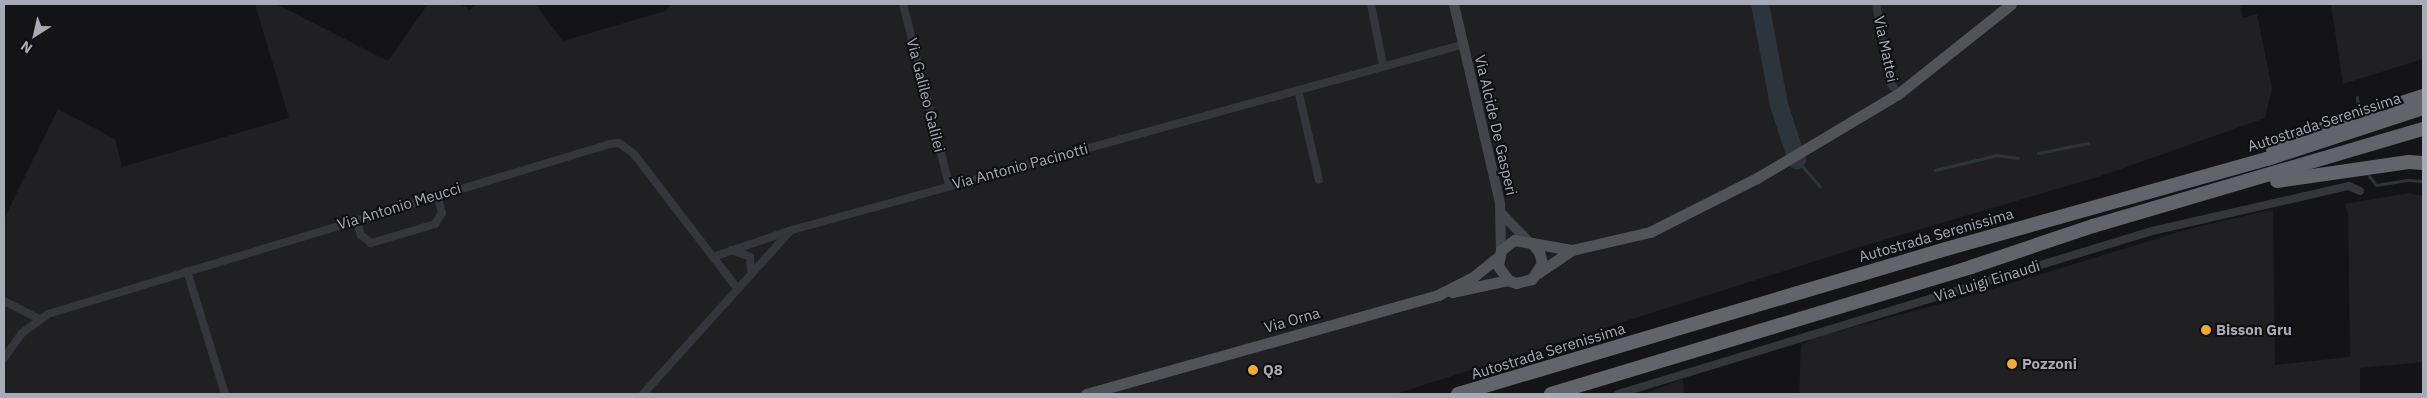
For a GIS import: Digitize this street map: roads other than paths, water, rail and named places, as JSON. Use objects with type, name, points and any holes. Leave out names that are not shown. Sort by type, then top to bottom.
[{"type":"highway","points":[[2241,166],[2295,138],[2423,96]]},
{"type":"highway","name":"Autostrada Serenissima","points":[[1458,394],[1956,246],[2241,166],[2423,108]]},
{"type":"highway","points":[[1551,394],[1971,267],[2093,226],[2423,130]]},
{"type":"highway","points":[[2234,186],[2410,162],[2423,164]]},
{"type":"main road","name":"Via Alcide De Gasperi","points":[[1454,4],[1501,213],[1531,242]]},
{"type":"main road","points":[[1438,295],[1508,280],[1525,283],[1572,250],[1650,232],[1780,164],[1898,94],[2011,4]]},
{"type":"main road","points":[[1501,213],[1498,266],[1508,280]]},
{"type":"main road","points":[[1499,254],[1514,240],[1572,250]]},
{"type":"main road","points":[[1531,242],[1541,257],[1538,274]]},
{"type":"main road","name":"Via Orna","points":[[1086,394],[1438,295],[1472,278],[1499,254]]},
{"type":"street","name":"Via Galileo Galilei","points":[[903,4],[949,185]]},
{"type":"street","points":[[1371,4],[1384,66]]},
{"type":"street","name":"Via Mattei","points":[[1876,4],[1890,82],[1898,94]]},
{"type":"street","name":"Via Antonio Pacinotti","points":[[643,394],[748,275],[792,230],[949,185],[1462,45]]},
{"type":"street","points":[[1298,90],[1320,180]]},
{"type":"street","name":"Via Antonio Meucci","points":[[39,319],[437,194],[619,143],[634,154],[737,288]]},
{"type":"street","name":"Via Luigi Einaudi","points":[[1618,394],[2152,231],[2350,186],[2360,191]]},
{"type":"street","points":[[356,219],[362,235],[371,242],[435,224],[442,214],[437,194]]},
{"type":"street","points":[[713,257],[746,243],[792,230]]},
{"type":"street","points":[[730,250],[742,251],[750,257],[752,266],[748,275]]},
{"type":"street","points":[[187,271],[225,394]]},
{"type":"street","points":[[4,300],[39,319],[22,333],[4,358]]},
{"type":"waterway","points":[[1760,4],[1779,105],[1797,160]]},
{"type":"waterway","points":[[2357,97],[2358,109]]},
{"type":"waterway","points":[[2038,153],[2088,143]]},
{"type":"waterway","points":[[1935,170],[1997,155],[2018,158]]},
{"type":"waterway","points":[[1797,160],[1820,186]]},
{"type":"waterway","points":[[2369,176],[2376,185],[2409,180],[2423,181]]},
{"type":"place","name":"Bisson Gru","points":[[2206,330]]},
{"type":"place","name":"Pozzoni","points":[[2012,364]]},
{"type":"place","name":"Q8","points":[[1253,370]]}]
